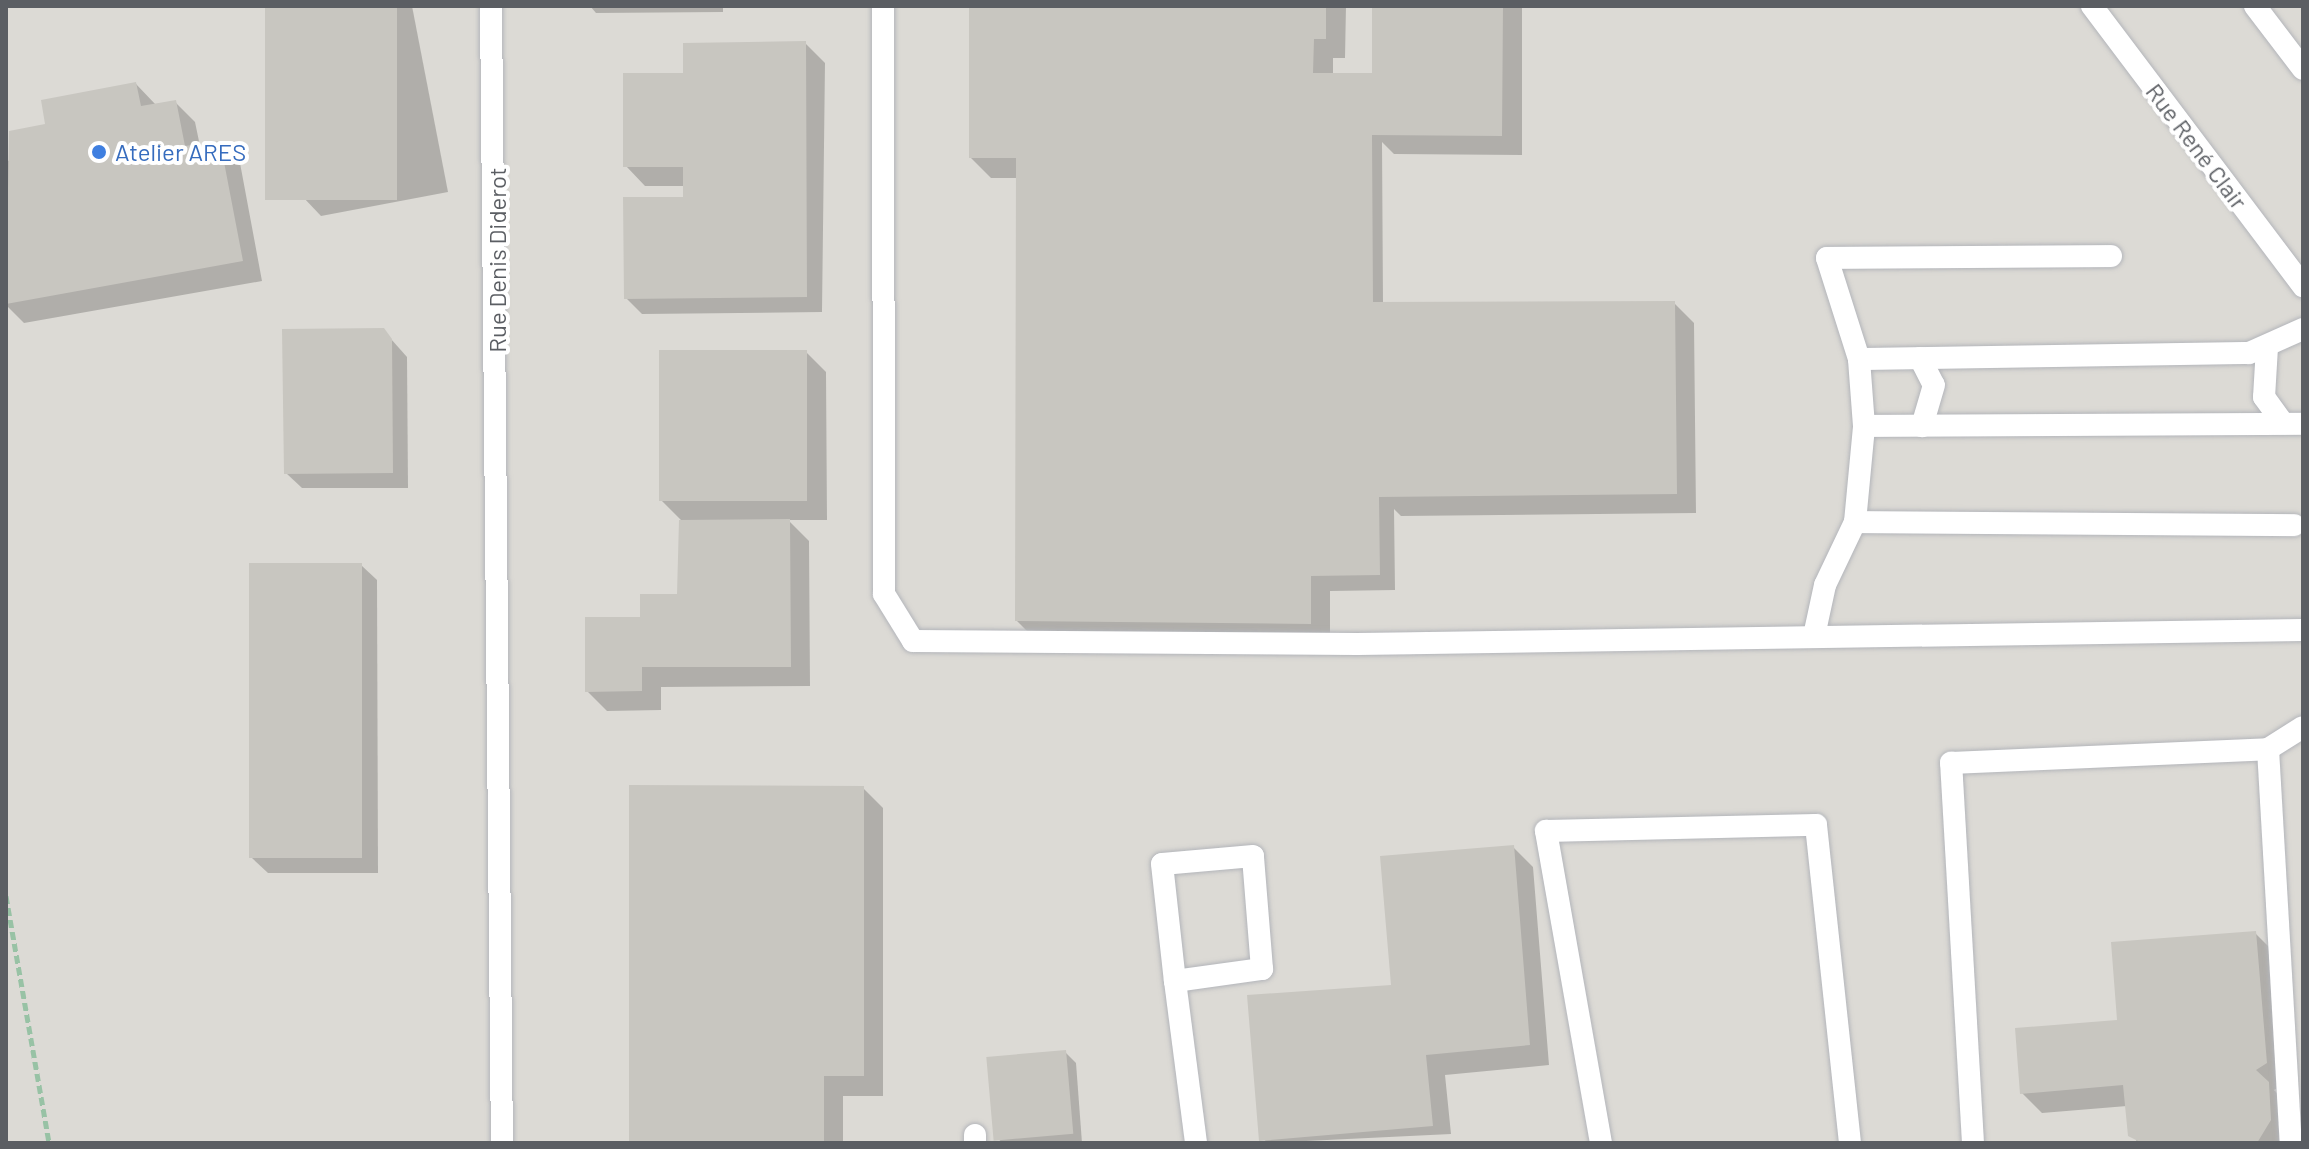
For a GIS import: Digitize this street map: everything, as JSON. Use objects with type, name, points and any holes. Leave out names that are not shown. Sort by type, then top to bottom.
[{"type":"lane","name":"Rue Denis Diderot","points":[[491,6],[502,1143]]},
{"type":"lane","points":[[883,6],[884,594],[913,641],[2303,630]]},
{"type":"lane","name":"Rue René Clair","points":[[2092,6],[2303,286]]},
{"type":"lane","points":[[2255,6],[2303,69]]},
{"type":"lane","points":[[1814,636],[1825,585],[1855,522],[1864,426],[1859,359],[1827,258],[2111,256]]},
{"type":"lane","points":[[1859,359],[2174,357],[2267,347],[2303,329]]},
{"type":"lane","points":[[2267,347],[2264,397],[2293,423]]},
{"type":"lane","points":[[1920,358],[1934,385],[1922,426]]},
{"type":"lane","points":[[1864,426],[2293,423]]},
{"type":"lane","points":[[1855,522],[2294,525]]},
{"type":"lane","points":[[1973,1143],[1951,763],[2268,749],[2303,727]]},
{"type":"lane","points":[[2268,749],[2291,1143]]},
{"type":"lane","points":[[1601,1143],[1546,831],[1816,825],[1850,1143]]},
{"type":"lane","points":[[1175,981],[1262,969],[1253,856],[1162,864],[1175,981],[1196,1143]]},
{"type":"path","points":[[6,896],[49,1143]]},
{"type":"shaded area","points":[[6,6],[2303,6],[2303,1143],[6,1143]]},
{"type":"building","points":[[265,6],[397,6],[397,200],[265,200]]},
{"type":"building","points":[[969,6],[1326,6],[1326,39],[1314,39],[1313,73],[1372,73],[1372,6],[1503,6],[1502,136],[1372,135],[1373,302],[1675,301],[1677,494],[1379,497],[1380,575],[1311,576],[1311,624],[1015,621],[1016,158],[969,158]]},
{"type":"building","points":[[806,41],[807,297],[624,299],[623,197],[683,197],[683,167],[623,167],[623,73],[683,73],[683,43]]},
{"type":"building","points":[[136,82],[141,106],[176,100],[185,146],[220,141],[243,261],[6,304],[9,131],[45,124],[41,100]]},
{"type":"building","points":[[384,328],[392,339],[393,473],[284,474],[282,329]]},
{"type":"building","points":[[659,350],[807,350],[807,501],[659,501]]},
{"type":"building","points":[[790,519],[791,667],[642,667],[642,691],[585,692],[585,617],[640,617],[640,594],[677,594],[679,520]]},
{"type":"building","points":[[249,563],[362,563],[362,858],[249,858]]},
{"type":"building","points":[[629,785],[864,786],[864,1076],[824,1076],[824,1143],[629,1143]]},
{"type":"building","points":[[1514,845],[1530,1045],[1426,1055],[1433,1126],[1259,1141],[1247,995],[1391,985],[1380,856]]},
{"type":"building","points":[[2256,931],[2267,1063],[2256,1070],[2269,1082],[2271,1120],[2257,1143],[2142,1143],[2128,1136],[2123,1085],[2020,1094],[2015,1028],[2117,1020],[2111,942]]},
{"type":"building","points":[[1066,1050],[1073,1134],[994,1141],[986,1057]]},
{"type":"place","name":"Atelier ARES","points":[[99,152]]}]
